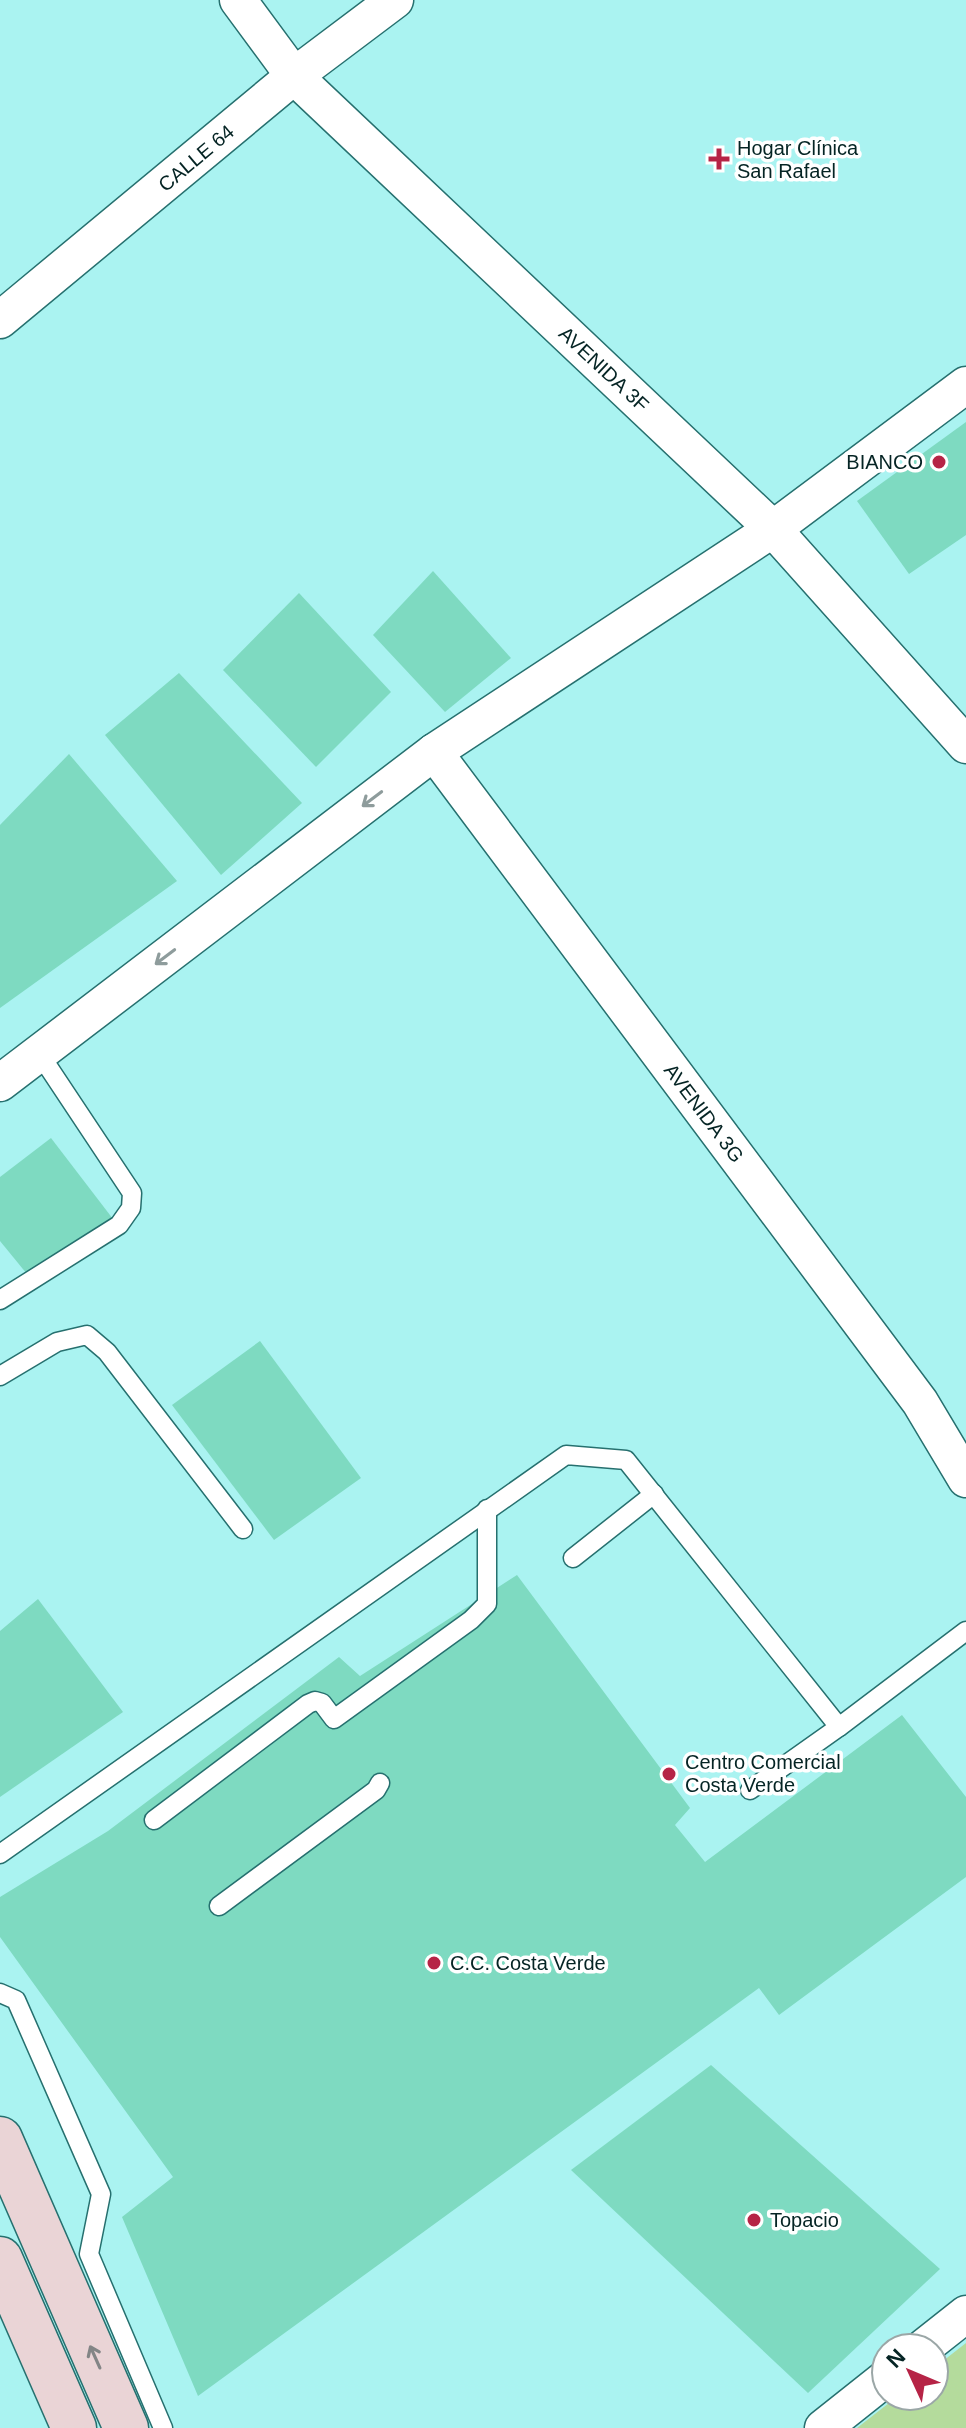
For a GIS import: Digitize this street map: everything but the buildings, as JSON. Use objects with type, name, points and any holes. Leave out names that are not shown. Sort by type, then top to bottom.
[{"type":"street","name":"AVENIDA 3F","points":[[238,0],[294,76],[773,529],[966,745]]},
{"type":"street","name":"CALLE 64","points":[[0,320],[294,76],[395,0]]},
{"type":"street","points":[[0,1083],[434,752],[773,529],[966,385]]},
{"type":"street","name":"AVENIDA 3G","points":[[434,752],[920,1402],[966,1479]]},
{"type":"street","points":[[0,2139],[126,2428]]},
{"type":"street","points":[[0,2259],[74,2428]]},
{"type":"street","points":[[943,2332],[966,2314]]},
{"type":"street","points":[[823,2428],[870,2391]]},
{"type":"lane","points":[[0,1300],[119,1225],[131,1208],[132,1193],[39,1053]]},
{"type":"lane","points":[[0,1376],[57,1342],[87,1335],[107,1352],[243,1529]]},
{"type":"lane","points":[[0,1854],[566,1455],[626,1460],[839,1727]]},
{"type":"lane","points":[[573,1558],[654,1494]]},
{"type":"lane","points":[[154,1820],[308,1704],[315,1701],[322,1703],[334,1719],[471,1620],[487,1604],[487,1509]]},
{"type":"lane","points":[[750,1790],[966,1631]]},
{"type":"lane","points":[[219,1906],[376,1790],[380,1783]]},
{"type":"lane","points":[[0,1993],[16,2000],[101,2194],[89,2254],[163,2428]]},
{"type":"green space","points":[[966,2343],[966,2428],[857,2428],[878,2412],[950,2412],[950,2356]]},
{"type":"place","name":"Hogar Clínica San Rafael","points":[[719,159]]},
{"type":"place","name":"BIANCO","points":[[939,462]]},
{"type":"place","name":"Centro Comercial Costa Verde","points":[[669,1774]]},
{"type":"place","name":"C.C. Costa Verde","points":[[434,1963]]},
{"type":"place","name":"Topacio","points":[[754,2220]]}]
